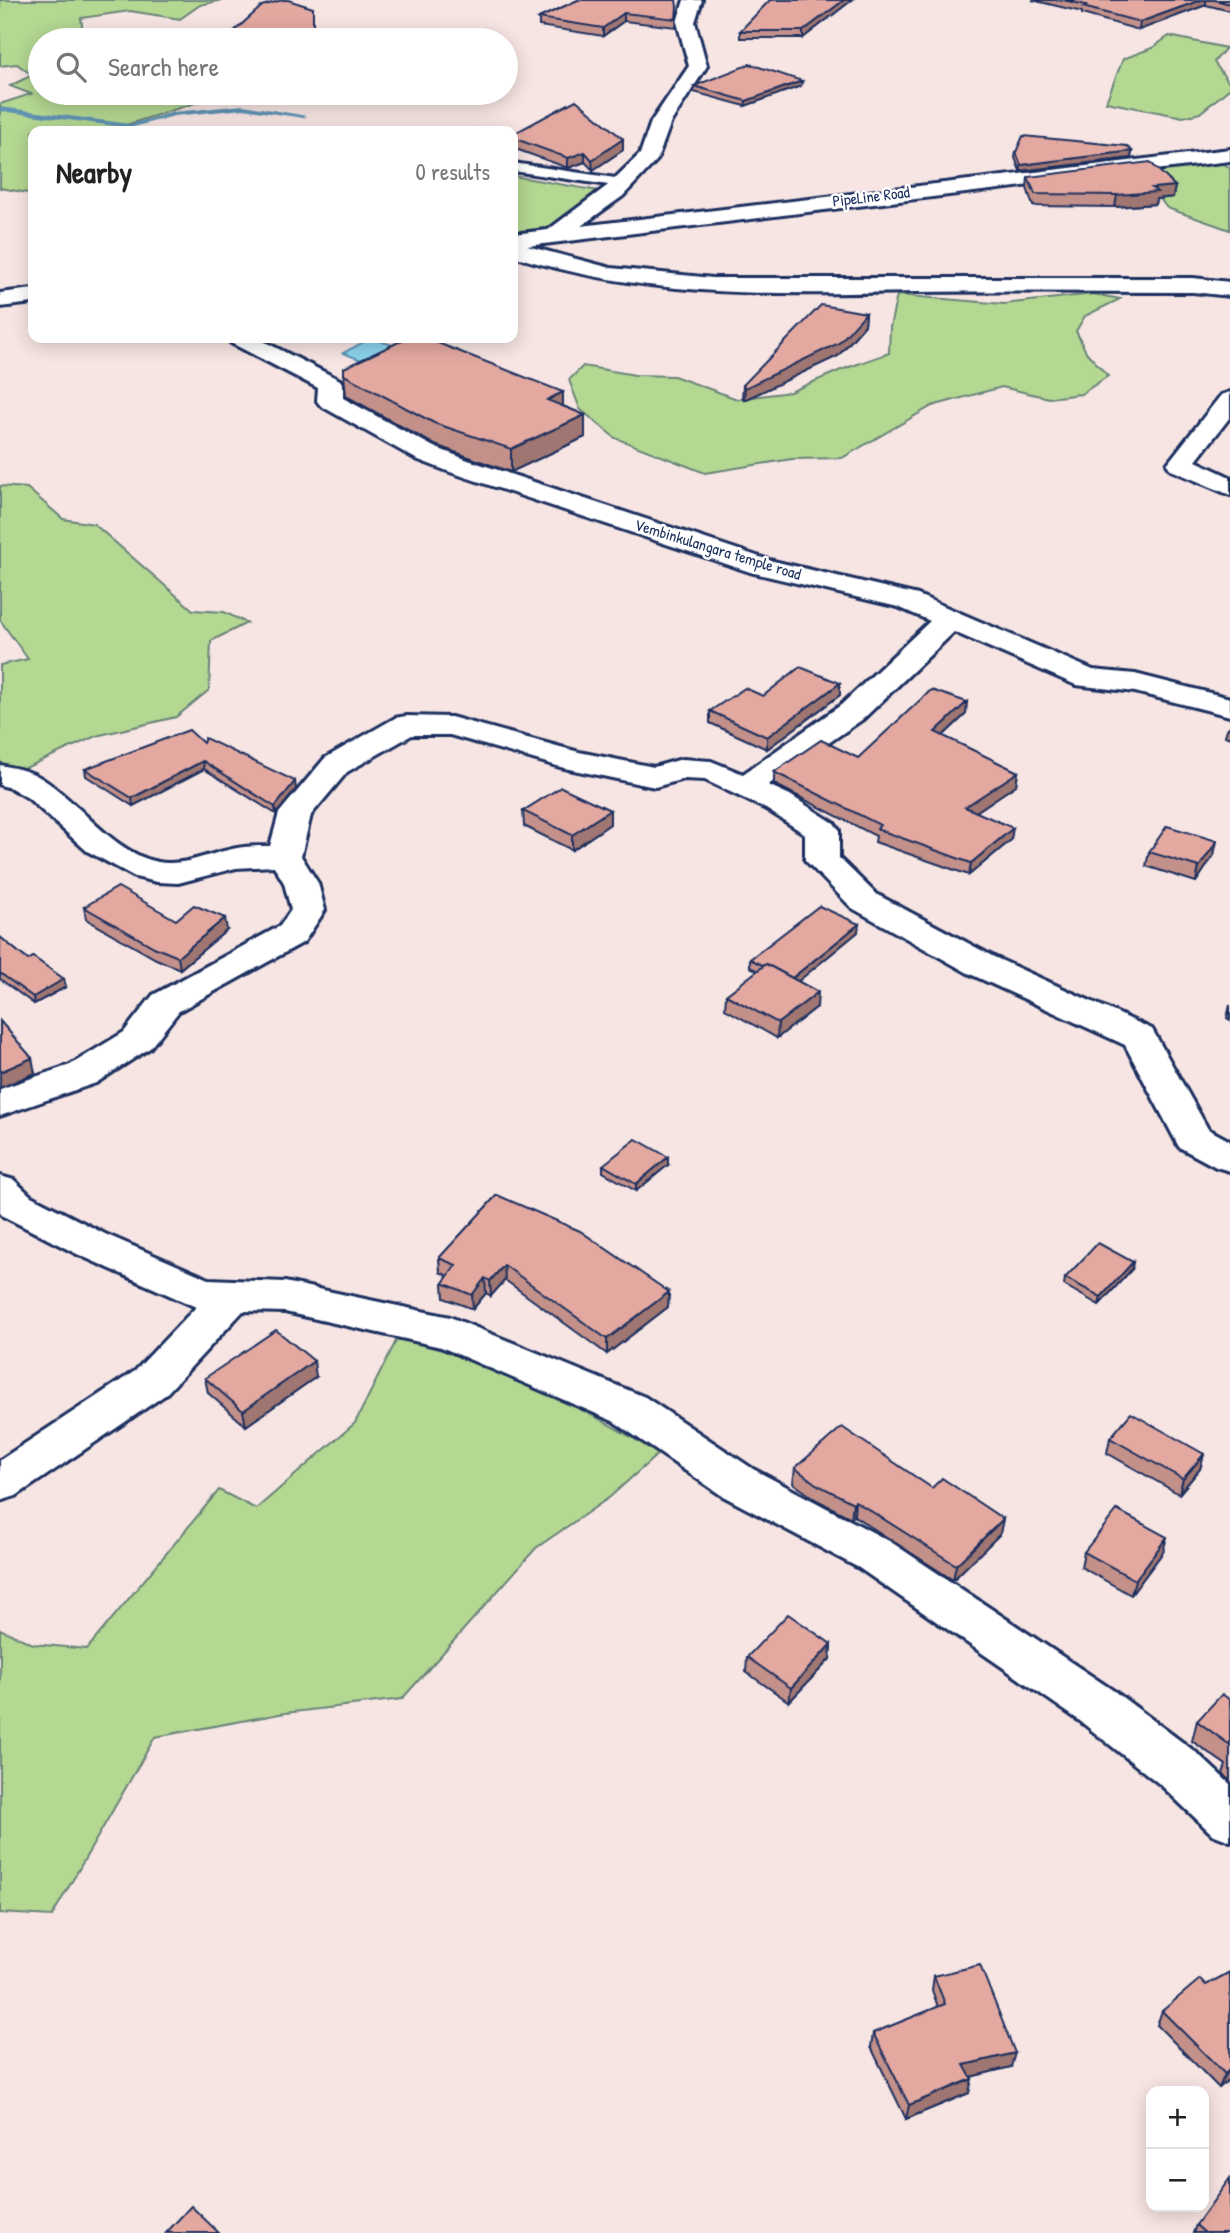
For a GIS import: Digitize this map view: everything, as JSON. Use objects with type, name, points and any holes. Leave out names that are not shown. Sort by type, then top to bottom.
[{"type":"street","points":[[553,236],[622,183],[650,156],[661,122],[698,66],[686,22],[693,0]]},
{"type":"street","name":"PipeLine Road","points":[[518,240],[1230,155]]},
{"type":"street","points":[[518,251],[554,264],[631,277],[746,288],[1194,285],[1230,289]]},
{"type":"street","points":[[0,300],[28,297]]},
{"type":"street","name":"Vembinkulangara temple road","points":[[249,343],[331,385],[330,401],[425,453],[760,566],[908,601],[1087,679],[1135,684],[1230,706]]},
{"type":"street","points":[[1230,400],[1180,464],[1230,487]]},
{"type":"street","points":[[745,787],[852,712],[950,619]]},
{"type":"street","points":[[0,1103],[83,1073],[137,1040],[166,1003],[292,934],[308,910],[301,883],[284,856],[295,813],[336,765],[406,724],[451,726],[575,761],[655,777],[682,769],[710,771],[778,802],[822,830],[822,860],[864,901],[981,965],[1139,1037],[1193,1138],[1230,1158]]},
{"type":"street","points":[[0,775],[14,777],[38,788],[70,821],[124,859],[155,872],[190,872],[237,858],[284,856]]},
{"type":"street","points":[[0,1190],[16,1206],[204,1294],[285,1297],[450,1333],[629,1409],[737,1482],[876,1555],[1097,1706],[1180,1770],[1230,1818]]},
{"type":"street","points":[[0,1483],[150,1383],[233,1295]]},
{"type":"lane","points":[[518,168],[622,183]]},
{"type":"green space","points":[[0,0],[223,0],[200,5],[180,19],[130,11],[81,18],[82,28],[28,28],[28,72],[17,64],[0,66]]},
{"type":"green space","points":[[1169,36],[1226,48],[1214,62],[1230,88],[1200,113],[1183,117],[1106,102],[1123,59],[1152,48]]},
{"type":"green space","points":[[28,77],[28,93],[10,86]]},
{"type":"green space","points":[[28,95],[28,105],[189,105],[123,126],[28,126],[28,193],[0,188],[0,104]]},
{"type":"green space","points":[[1217,159],[1230,168],[1230,230],[1167,208],[1137,169]]},
{"type":"green space","points":[[518,177],[599,191],[551,227],[518,231]]},
{"type":"green space","points":[[1093,294],[1120,299],[1085,316],[1076,331],[1086,352],[1108,376],[1081,394],[1049,398],[1002,387],[932,406],[842,458],[792,459],[705,473],[615,438],[580,409],[569,380],[583,366],[635,375],[674,376],[737,399],[790,392],[889,353],[890,327],[897,295],[1004,304]]},
{"type":"green space","points":[[0,486],[27,488],[63,519],[94,524],[193,610],[224,612],[247,623],[211,641],[209,690],[176,717],[96,736],[21,770],[0,765],[0,665],[28,659],[0,620]]},
{"type":"green space","points":[[398,1337],[518,1373],[659,1453],[610,1497],[536,1548],[402,1699],[285,1713],[155,1737],[52,1916],[0,1913],[0,1629],[33,1644],[87,1649],[219,1490],[256,1509],[355,1423]]},
{"type":"water","points":[[362,343],[386,343],[407,350],[374,365],[343,353]]},
{"type":"building","points":[[288,0],[313,8],[313,28],[238,28],[262,6]]},
{"type":"building","points":[[578,0],[676,0],[676,19],[624,13],[603,28],[539,18]]},
{"type":"building","points":[[770,0],[844,0],[803,31],[740,31]]},
{"type":"building","points":[[1063,0],[1201,0],[1140,22]]},
{"type":"building","points":[[750,64],[802,81],[746,101],[694,86]]},
{"type":"building","points":[[576,100],[623,139],[592,160],[585,152],[568,158],[518,140],[518,131]]},
{"type":"building","points":[[1023,136],[1127,146],[1132,151],[1021,165],[1016,152]]},
{"type":"building","points":[[1150,162],[1175,186],[1152,188],[1157,192],[1117,195],[1035,194],[1028,177]]},
{"type":"building","points":[[821,305],[866,313],[839,343],[745,388],[743,385]]},
{"type":"building","points":[[396,343],[438,343],[563,392],[547,400],[585,415],[511,449],[434,423],[344,375],[344,368]]},
{"type":"building","points":[[800,667],[840,683],[767,737],[710,711],[745,688],[763,696]]},
{"type":"building","points":[[931,690],[967,702],[935,732],[1018,772],[965,807],[1013,828],[971,863],[877,829],[880,825],[774,772],[821,740],[858,758]]},
{"type":"building","points":[[189,730],[203,743],[205,738],[295,781],[275,807],[203,761],[132,798],[85,769]]},
{"type":"building","points":[[561,787],[610,810],[572,835],[523,811]]},
{"type":"building","points":[[1167,826],[1217,841],[1199,867],[1149,852]]},
{"type":"building","points":[[118,887],[176,920],[194,905],[225,918],[178,957],[154,947],[84,907]]},
{"type":"building","points":[[819,906],[859,924],[792,978],[750,959]]},
{"type":"building","points":[[0,937],[28,960],[33,957],[64,979],[33,997],[0,973]]},
{"type":"building","points":[[766,964],[818,992],[778,1023],[726,995]]},
{"type":"building","points":[[0,1021],[32,1058],[0,1072]]},
{"type":"building","points":[[636,1139],[668,1157],[636,1184],[603,1165]]},
{"type":"building","points":[[497,1195],[580,1231],[669,1292],[607,1339],[504,1265],[490,1281],[485,1278],[472,1295],[443,1283],[456,1265],[439,1258]]},
{"type":"building","points":[[1098,1243],[1133,1262],[1101,1297],[1065,1278]]},
{"type":"building","points":[[276,1330],[314,1361],[243,1411],[205,1378]]},
{"type":"building","points":[[1131,1413],[1204,1454],[1183,1479],[1110,1438]]},
{"type":"building","points":[[842,1427],[932,1488],[942,1478],[1003,1519],[956,1565],[855,1501],[853,1503],[816,1484],[795,1468]]},
{"type":"building","points":[[1117,1510],[1167,1537],[1135,1580],[1084,1552]]},
{"type":"building","points":[[788,1614],[831,1644],[791,1688],[747,1657]]},
{"type":"building","points":[[1222,1694],[1230,1700],[1230,1745],[1197,1721]]},
{"type":"building","points":[[980,1965],[1015,2053],[964,2065],[972,2079],[909,2105],[873,2033],[945,2004],[934,1976]]},
{"type":"building","points":[[1230,1972],[1230,2069],[1225,2074],[1162,2011],[1200,1979],[1206,1985]]},
{"type":"building","points":[[1230,2178],[1230,2233],[1205,2233],[1196,2225],[1205,2212],[1209,2212],[1209,2207]]},
{"type":"building","points":[[191,2206],[219,2233],[166,2233]]},
{"type":"waterway","points":[[0,109],[130,126],[174,114],[243,107],[304,116]]}]
